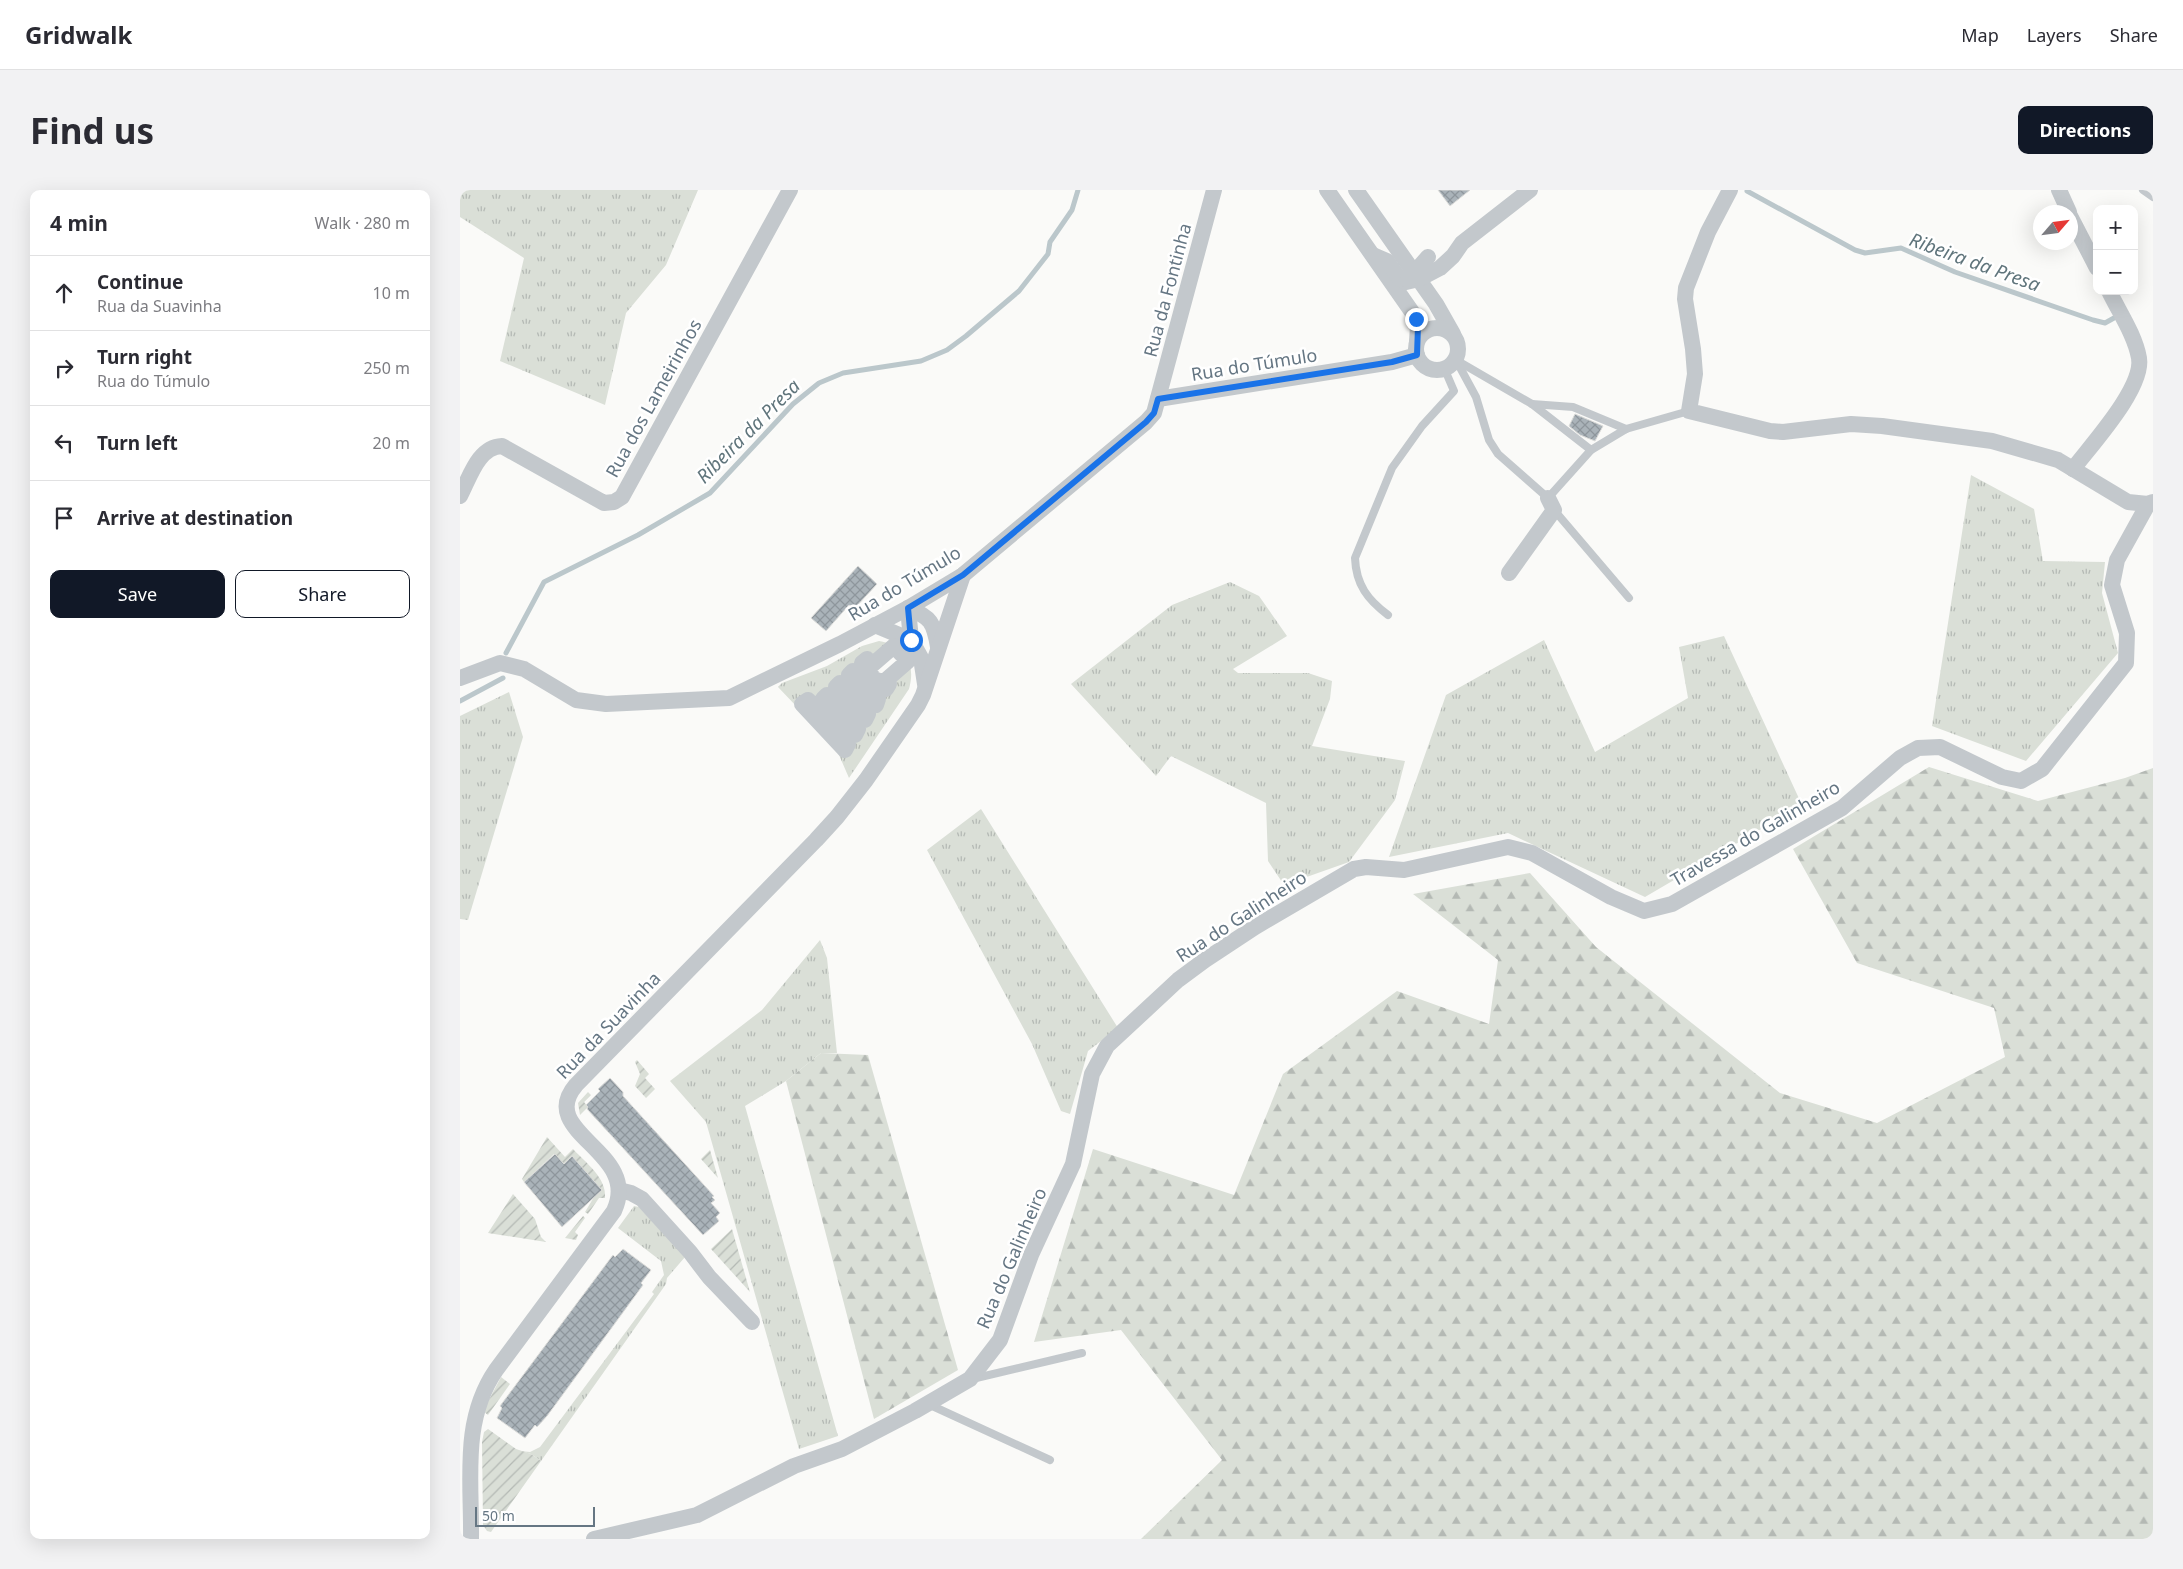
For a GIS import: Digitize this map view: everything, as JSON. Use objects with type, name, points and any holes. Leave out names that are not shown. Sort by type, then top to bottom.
[{"type":"street","name":"Rua dos Lameirinhos","points":[[460,496],[483,452],[492,446],[502,446],[604,503],[614,502],[622,497],[790,190]]},
{"type":"street","name":"Rua da Fontinha","points":[[1158,399],[1214,190]]},
{"type":"street","points":[[1327,190],[1412,312],[1425,367],[1438,371],[1451,365],[1459,347],[1453,334],[1431,296],[1413,278],[1403,257],[1356,190]]},
{"type":"street","points":[[1418,341],[1420,317],[1418,308],[1408,292],[1413,278],[1530,190]]},
{"type":"street","points":[[1730,190],[1708,232],[1686,288],[1685,299],[1695,374],[1689,410],[1783,432],[1851,424],[1882,426],[1992,441],[2058,460],[2128,502],[2151,506]]},
{"type":"street","points":[[2059,190],[2066,205]]},
{"type":"street","points":[[2078,231],[2093,260]]},
{"type":"street","points":[[1373,255],[1387,261],[1399,278],[1413,278]]},
{"type":"street","points":[[1403,257],[1434,263]]},
{"type":"street","points":[[1431,296],[1434,263]]},
{"type":"street","points":[[2073,469],[2127,398],[2136,380],[2139,360],[2137,351],[2111,295]]},
{"type":"street","points":[[1418,341],[1421,335],[1433,328],[1447,330],[1453,334]]},
{"type":"street","name":"Rua do Túmulo","points":[[460,678],[500,663],[524,670],[576,700],[606,704],[729,698],[908,608],[963,575],[1146,422],[1154,413],[1158,399],[1392,362],[1418,341]]},
{"type":"street","points":[[1509,573],[1551,504]]},
{"type":"street","name":"Travessa do Galinheiro","points":[[1354,869],[1366,867],[1404,870],[1508,847],[1532,853],[1612,897],[1644,911],[1672,904],[1842,808],[1900,758],[1918,748],[1940,747],[2002,777],[2021,781],[2042,769],[2126,663],[2127,634],[2112,585],[2117,560],[2151,506]]},
{"type":"street","name":"Rua da Suavinha","points":[[619,1190],[612,1169],[569,1119],[565,1105],[570,1093],[837,818],[918,705],[939,649],[963,575]]},
{"type":"street","points":[[908,608],[911,640],[921,658],[926,686]]},
{"type":"street","points":[[908,608],[927,617],[936,634],[939,649]]},
{"type":"street","points":[[875,625],[911,640]]},
{"type":"street","points":[[894,646],[908,660],[886,681],[889,684],[886,690],[877,680],[868,688],[878,699],[876,705],[864,692],[856,700],[868,714],[865,720],[851,705],[843,713],[858,729],[855,735],[839,718],[831,726],[848,744],[844,750],[802,704],[808,700],[821,714],[829,707],[823,699],[827,695],[835,704],[844,696],[836,688],[840,683],[848,693],[857,685],[849,675],[853,671],[862,681],[871,673],[862,664],[867,660],[872,665],[894,646]]},
{"type":"street","name":"Rua do Galinheiro","points":[[594,1539],[697,1515],[794,1466],[842,1449],[928,1404],[970,1379],[1000,1340],[1031,1255],[1073,1164],[1092,1074],[1107,1046],[1178,980],[1255,926],[1354,869]]},
{"type":"street","points":[[471,1539],[470,1438],[475,1411],[483,1391],[496,1370],[614,1211],[619,1201],[619,1190],[631,1193],[642,1200],[752,1322]]},
{"type":"lane","points":[[2143,190],[2153,197]]},
{"type":"lane","points":[[1451,365],[1532,404],[1591,450]]},
{"type":"lane","points":[[1451,365],[1476,397],[1489,440],[1498,454],[1551,504],[1629,598]]},
{"type":"lane","points":[[1388,616],[1371,602],[1360,584],[1355,569],[1355,558],[1392,468],[1422,426],[1454,391],[1451,365]]},
{"type":"lane","points":[[1532,404],[1573,407],[1626,429]]},
{"type":"lane","points":[[1551,504],[1591,450],[1626,429],[1689,410]]},
{"type":"lane","points":[[970,1379],[1082,1352]]},
{"type":"lane","points":[[928,1404],[1050,1460]]},
{"type":"green space","points":[[460,190],[698,190],[666,265],[626,313],[605,405],[500,361],[524,258],[460,217]]},
{"type":"green space","points":[[1971,475],[2034,509],[2043,561],[2105,562],[2102,593],[2118,653],[2026,761],[1932,726]]},
{"type":"green space","points":[[1230,582],[1259,596],[1287,636],[1233,669],[1238,673],[1308,673],[1332,681],[1330,699],[1312,746],[1405,761],[1395,800],[1349,862],[1284,885],[1268,861],[1266,803],[1171,756],[1156,776],[1071,684],[1172,605]]},
{"type":"green space","points":[[1724,636],[1802,805],[1645,897],[1508,833],[1389,857],[1446,695],[1544,640],[1595,752],[1688,698],[1679,647]]},
{"type":"green space","points":[[879,641],[888,643],[896,647],[902,651],[910,664],[911,680],[909,689],[849,778],[836,748],[778,687],[782,683],[827,666],[862,646]],"holes":[[[894,646],[908,661],[844,749],[857,685]]]},
{"type":"green space","points":[[509,692],[523,737],[468,920],[460,919],[460,716]]},
{"type":"green space","points":[[1929,767],[2038,801],[2125,778],[2153,768],[2153,1539],[1141,1539],[1222,1460],[1121,1330],[1034,1342],[1093,1149],[1234,1195],[1283,1074],[1397,991],[1489,1024],[1498,960],[1413,894],[1530,873],[1596,947],[1780,1093],[1877,1123],[2005,1057],[1994,1008],[1857,963],[1793,849]]},
{"type":"green space","points":[[981,809],[1118,1028],[1088,1051],[1070,1114],[1061,1111],[1032,1044],[927,850]]},
{"type":"green space","points":[[820,940],[827,958],[837,1053],[821,1053],[786,1081],[745,1106],[838,1436],[799,1449],[706,1122],[670,1081],[762,1010]]},
{"type":"green space","points":[[821,1053],[868,1055],[958,1370],[874,1419],[786,1081]]},
{"type":"green space","points":[[637,1060],[649,1074],[645,1078],[655,1089],[646,1098],[635,1086],[640,1074],[635,1062]]},
{"type":"green space","points":[[588,1092],[591,1095],[584,1102],[588,1107],[580,1115],[578,1103]]},
{"type":"green space","points":[[547,1137],[565,1157],[573,1149],[595,1171],[603,1184],[605,1198],[599,1198],[588,1214],[585,1212],[594,1197],[602,1190],[572,1157],[564,1164],[554,1154],[524,1182],[522,1179]]},
{"type":"green space","points":[[710,1150],[718,1178],[701,1159]]},
{"type":"green space","points":[[513,1194],[535,1219],[541,1237],[546,1242],[488,1233]]},
{"type":"green space","points":[[634,1206],[639,1207],[685,1257],[667,1278],[666,1284],[541,1461],[531,1454],[520,1451],[530,1452],[540,1447],[654,1294],[652,1292],[664,1275],[661,1261],[618,1228]]},
{"type":"green space","points":[[583,1216],[585,1218],[575,1232],[578,1235],[576,1240],[565,1238]]},
{"type":"green space","points":[[732,1229],[750,1292],[711,1249]]},
{"type":"green space","points":[[501,1377],[510,1384],[488,1415],[483,1411]]},
{"type":"green space","points":[[488,1429],[516,1449],[531,1454],[541,1461],[491,1532],[487,1531],[483,1525],[482,1442],[484,1432]]},
{"type":"building","points":[[1438,190],[1470,190],[1450,206]]},
{"type":"building","points":[[1575,414],[1603,426],[1595,441],[1580,435],[1569,426]]},
{"type":"building","points":[[858,566],[877,584],[854,609],[849,605],[826,631],[811,618]]},
{"type":"building","points":[[610,1078],[623,1092],[623,1096],[714,1196],[712,1197],[715,1200],[711,1203],[720,1213],[716,1217],[719,1221],[703,1235],[587,1109],[586,1105],[600,1091],[598,1089]]},
{"type":"building","points":[[555,1154],[564,1164],[572,1156],[602,1190],[562,1227],[524,1182]]},
{"type":"building","points":[[623,1249],[651,1270],[641,1283],[643,1285],[547,1416],[537,1427],[535,1425],[525,1438],[497,1418],[502,1408],[500,1406],[613,1255],[615,1257]]},
{"type":"waterway","name":"Ribeira da Presa","points":[[506,653],[544,582],[638,535],[710,493],[793,404],[819,383],[843,373],[921,361],[947,350],[966,336],[1019,291],[1048,254],[1050,242],[1072,210],[1078,190]]},
{"type":"waterway","name":"Ribeira da Presa","points":[[1747,191],[1855,250],[1865,253],[1901,248],[1955,272],[2093,320],[2105,323],[2114,318]]},
{"type":"waterway","name":"Ribeira da Presa","points":[[460,701],[503,678]]},
{"type":"route","points":[[911,640],[908,608],[963,575],[1146,422],[1154,413],[1158,399],[1392,362],[1417,355],[1418,326],[1416,319]]}]
